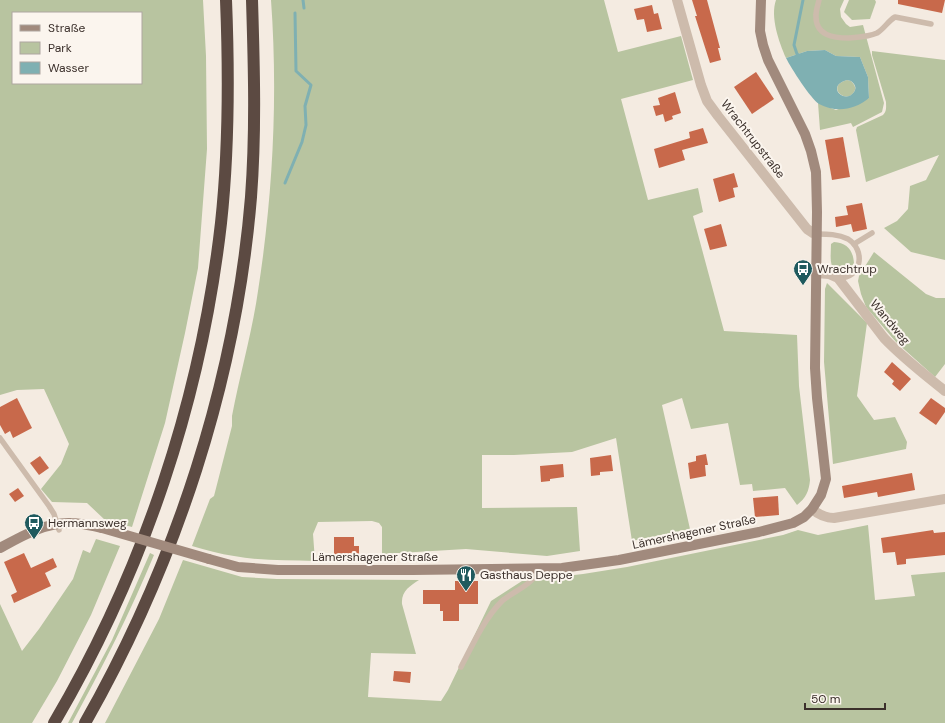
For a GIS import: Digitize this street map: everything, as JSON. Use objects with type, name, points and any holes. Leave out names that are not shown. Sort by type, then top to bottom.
[{"type":"highway","points":[[54,723],[92,653],[124,587],[147,528],[177,441],[199,356],[212,289],[222,206],[227,136],[228,49],[226,0]]},
{"type":"highway","points":[[86,723],[124,653],[171,545],[198,465],[223,372],[240,284],[251,197],[255,88],[252,0]]},
{"type":"main road","name":"Lämershagener Straße","points":[[0,548],[26,535],[69,523],[81,523],[238,567],[278,570],[538,569],[562,568],[619,560],[759,532],[793,523],[804,517],[812,509],[821,495],[826,479],[817,398],[816,374],[816,184],[814,161],[805,134],[768,60],[763,45],[760,31],[761,0]]},
{"type":"street","name":"Wrachtrupstraße","points":[[677,0],[707,101],[807,229],[817,234]]},
{"type":"street","points":[[816,273],[829,274],[838,278]]},
{"type":"street","name":"Wandweg","points":[[838,278],[892,347],[945,391]]},
{"type":"street","points":[[812,509],[819,515],[826,518],[834,518],[945,499]]},
{"type":"lane","points":[[819,0],[816,17],[817,21],[823,32],[830,37],[857,37],[870,35],[884,28],[891,19],[896,17],[931,24]]},
{"type":"lane","points":[[854,244],[872,233]]},
{"type":"lane","points":[[817,234],[842,236],[854,244],[860,261],[858,268],[850,276],[838,278]]},
{"type":"lane","points":[[0,438],[49,506],[58,527]]},
{"type":"lane","points":[[462,667],[478,635],[495,609],[509,595],[534,578],[538,569]]},
{"type":"green space","points":[[0,0],[203,0],[206,56],[207,149],[198,268],[165,423],[132,527],[105,520],[87,503],[52,502],[41,489],[61,464],[69,444],[44,389],[17,390],[0,395]]},
{"type":"green space","points":[[271,0],[604,0],[618,52],[681,36],[693,80],[621,99],[648,200],[698,188],[703,212],[693,216],[724,331],[797,335],[799,386],[810,480],[808,491],[803,500],[797,505],[785,488],[753,491],[752,484],[740,485],[728,423],[691,429],[682,398],[662,405],[690,529],[632,541],[616,438],[572,452],[482,455],[482,508],[577,507],[580,551],[547,556],[466,549],[382,554],[382,527],[379,523],[372,521],[318,522],[313,534],[315,561],[244,558],[192,546],[210,499],[214,496],[232,426],[232,416],[253,322],[258,291],[271,182],[273,146],[274,72]]},
{"type":"green space","points":[[776,0],[844,0],[840,9],[841,17],[846,24],[850,27],[863,25],[884,103],[882,112],[853,127],[851,123],[820,130],[818,103],[836,110],[869,98],[868,77],[860,57],[836,56],[825,50],[807,51],[786,58],[776,29],[774,7]]},
{"type":"green space","points":[[849,0],[875,0],[876,2],[870,19],[852,20],[844,12]]},
{"type":"green space","points":[[872,51],[945,60],[945,260],[911,252],[884,228],[897,221],[908,209],[910,186],[926,180],[939,155],[866,182],[856,130],[857,127],[883,115],[886,107],[886,102]]},
{"type":"green space","points":[[847,80],[852,82],[855,89],[854,92],[846,96],[839,93],[837,90],[841,83]]},
{"type":"green space","points":[[834,242],[846,246],[851,251],[854,263],[849,270],[839,273],[833,268],[831,261],[831,244]]},
{"type":"green space","points":[[874,252],[926,294],[936,298],[945,298],[945,364],[935,377],[896,342],[866,307],[858,281],[859,276]]},
{"type":"green space","points":[[827,283],[867,323],[857,396],[874,420],[895,417],[907,442],[906,449],[833,464],[824,362],[825,289]]},
{"type":"green space","points":[[868,525],[875,600],[915,596],[911,575],[945,572],[945,723],[105,723],[159,619],[183,560],[242,577],[277,579],[419,580],[407,589],[402,599],[402,604],[416,654],[371,653],[368,697],[441,701],[448,690],[491,601],[522,581],[627,567],[783,535],[798,530],[818,535]]},
{"type":"green space","points":[[96,539],[120,546],[91,615],[57,681],[32,723],[0,723],[0,604],[22,651],[73,579],[83,550],[90,553]]},
{"type":"green space","points":[[150,553],[154,555],[145,577],[105,661],[72,723],[68,723],[112,640]]},
{"type":"water","points":[[825,50],[836,56],[860,57],[868,77],[869,98],[852,108],[845,109],[832,109],[815,101],[806,90],[786,58],[807,51]],"holes":[[[847,80],[851,81],[855,86],[854,92],[846,96],[839,93],[837,90],[838,86]]]},
{"type":"building","points":[[692,0],[707,0],[720,48],[718,48],[721,60],[710,63],[695,16],[697,16]]},
{"type":"building","points":[[898,0],[945,0],[942,13],[898,4]]},
{"type":"building","points":[[652,5],[654,14],[658,13],[662,29],[647,32],[644,19],[637,20],[634,9]]},
{"type":"building","points":[[756,72],[774,99],[752,114],[734,87]]},
{"type":"building","points":[[675,92],[681,113],[672,116],[673,119],[665,122],[663,114],[656,116],[653,106],[660,105],[658,98]]},
{"type":"building","points":[[703,128],[708,143],[682,150],[685,160],[659,168],[654,149],[690,138],[689,132]]},
{"type":"building","points":[[843,137],[850,177],[832,180],[825,140]]},
{"type":"building","points":[[734,173],[738,187],[733,188],[735,197],[719,202],[713,179]]},
{"type":"building","points":[[862,203],[867,229],[853,232],[851,224],[836,227],[835,217],[848,215],[846,206]]},
{"type":"building","points":[[721,224],[727,246],[710,250],[704,229]]},
{"type":"building","points":[[892,362],[911,379],[900,391],[892,384],[894,381],[884,372]]},
{"type":"building","points":[[17,398],[32,428],[13,438],[10,431],[5,434],[0,425],[0,407]]},
{"type":"building","points":[[931,398],[945,408],[945,412],[936,425],[919,413]]},
{"type":"building","points":[[706,454],[708,465],[705,465],[706,476],[690,479],[688,463],[696,461],[696,456]]},
{"type":"building","points":[[611,455],[613,471],[600,472],[600,475],[591,476],[590,458]]},
{"type":"building","points":[[40,456],[49,468],[39,475],[30,463]]},
{"type":"building","points":[[563,464],[564,477],[541,482],[540,466]]},
{"type":"building","points":[[912,473],[915,490],[878,497],[877,492],[844,498],[842,486]]},
{"type":"building","points":[[18,488],[24,496],[15,502],[9,494]]},
{"type":"building","points":[[778,496],[779,515],[755,517],[753,498]]},
{"type":"building","points":[[933,530],[934,533],[945,532],[945,555],[906,559],[906,564],[897,565],[895,552],[883,553],[881,538]]},
{"type":"building","points":[[334,537],[354,537],[354,546],[359,546],[359,561],[334,561]]},
{"type":"building","points":[[24,553],[31,568],[53,558],[57,567],[45,573],[51,586],[14,603],[11,595],[17,592],[4,562]]},
{"type":"building","points":[[455,581],[478,581],[478,604],[459,604],[459,621],[443,621],[443,611],[440,611],[440,604],[423,604],[423,590],[455,590]]},
{"type":"building","points":[[394,671],[411,672],[410,683],[393,681]]},
{"type":"waterway","points":[[303,0],[304,8]]},
{"type":"waterway","points":[[800,56],[797,54],[794,45],[803,0]]},
{"type":"waterway","points":[[285,183],[302,142],[306,125],[305,106],[311,85],[296,71],[295,13]]},
{"type":"place","name":"Wrachtrup","points":[[803,286]]},
{"type":"place","name":"Hermannsweg","points":[[34,540]]},
{"type":"place","name":"Gasthaus Deppe","points":[[466,592]]}]
